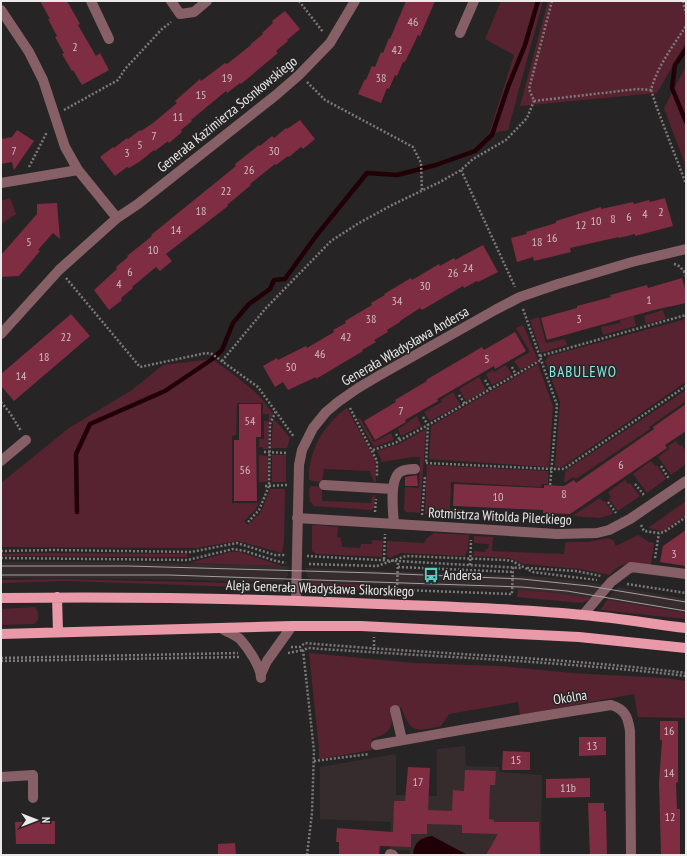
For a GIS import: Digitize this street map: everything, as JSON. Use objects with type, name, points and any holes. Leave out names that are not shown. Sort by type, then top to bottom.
[{"type":"main road","name":"Aleja Generała Władysława Sikorskiego","points":[[1,598],[57,597],[296,600],[523,610],[583,615],[686,628]]},
{"type":"main road","points":[[57,597],[58,632]]},
{"type":"main road","points":[[1,634],[292,626],[362,626],[579,637],[686,648]]},
{"type":"street","points":[[91,1],[109,39]]},
{"type":"street","points":[[171,1],[180,14],[194,12],[207,1]]},
{"type":"street","name":"Generała Kazimierza Sosnkowskiego","points":[[1,334],[59,270],[118,218],[138,204],[300,75],[330,43],[355,1]]},
{"type":"street","points":[[460,32],[474,1]]},
{"type":"street","points":[[1,10],[29,52],[43,80],[65,147],[78,170],[118,218]]},
{"type":"street","points":[[1,183],[78,170]]},
{"type":"street","name":"Generała Władysława Andersa","points":[[296,600],[297,518],[302,450],[313,428],[326,412],[369,381],[520,297],[632,262],[686,249]]},
{"type":"street","points":[[1,461],[26,440]]},
{"type":"street","points":[[393,519],[394,481],[399,472],[405,469],[415,469]]},
{"type":"street","name":"Rotmistrza Witolda Pileckiego","points":[[297,518],[393,519],[557,534],[597,533],[609,530],[630,519],[686,481]]},
{"type":"street","points":[[324,485],[393,489]]},
{"type":"street","points":[[583,615],[614,580],[631,568],[686,574]]},
{"type":"street","points":[[221,628],[239,638],[256,663],[261,676],[275,649],[292,626]]},
{"type":"street","name":"Okólna","points":[[375,749],[402,740],[558,713],[611,705],[617,707],[629,720],[631,855]]},
{"type":"street","points":[[395,710],[402,740]]},
{"type":"street","points":[[1,777],[33,775],[33,798]]},
{"type":"path","points":[[299,1],[330,43]]},
{"type":"path","points":[[221,360],[266,308],[331,241],[359,223],[461,170],[473,159],[506,140],[527,118],[534,101],[529,89],[552,1]]},
{"type":"path","points":[[683,1],[686,14]]},
{"type":"path","points":[[686,26],[669,52],[656,76],[651,90],[686,184]]},
{"type":"path","points":[[27,170],[59,112],[68,109],[118,80],[125,69],[162,29]]},
{"type":"path","points":[[300,75],[325,100],[413,147],[421,162],[422,190]]},
{"type":"path","points":[[534,101],[637,89],[651,90]]},
{"type":"path","points":[[461,170],[520,297]]},
{"type":"path","points":[[671,264],[677,265],[686,276]]},
{"type":"path","points":[[684,272],[686,268]]},
{"type":"path","points":[[59,270],[140,366],[206,353],[212,354],[258,387],[294,437]]},
{"type":"path","points":[[525,314],[557,405],[550,486]]},
{"type":"path","points":[[540,356],[686,315]]},
{"type":"path","points":[[373,450],[400,440],[541,360]]},
{"type":"path","points":[[512,367],[516,375]]},
{"type":"path","points":[[485,380],[490,390]]},
{"type":"path","points":[[426,463],[564,469],[686,386]]},
{"type":"path","points":[[459,395],[465,404]]},
{"type":"path","points":[[1,402],[10,413],[26,440]]},
{"type":"path","points":[[348,404],[373,450],[377,461],[375,513]]},
{"type":"path","points":[[248,522],[260,510],[269,486],[270,424],[276,411]]},
{"type":"path","points":[[396,434],[400,440]]},
{"type":"path","points":[[264,452],[288,453]]},
{"type":"path","points":[[660,466],[669,482],[676,477]]},
{"type":"path","points":[[635,484],[646,497]]},
{"type":"path","points":[[265,486],[288,485]]},
{"type":"path","points":[[608,502],[617,515]]},
{"type":"path","points":[[611,518],[622,512]]},
{"type":"path","points":[[369,513],[375,513],[393,519]]},
{"type":"path","points":[[415,516],[422,516]]},
{"type":"path","points":[[644,531],[659,533],[664,532],[686,517]]},
{"type":"path","points":[[654,560],[659,533]]},
{"type":"path","points":[[1,551],[54,550],[190,552],[237,543],[275,555],[290,555]]},
{"type":"path","points":[[384,559],[385,544]]},
{"type":"path","points":[[470,565],[471,544]]},
{"type":"path","points":[[1,558],[188,560],[233,549],[245,551],[280,562],[290,563]]},
{"type":"path","points":[[305,556],[384,559],[570,571],[614,580]]},
{"type":"path","points":[[305,564],[373,566],[406,556],[509,560],[530,571],[614,580],[620,579],[626,584],[686,594]]},
{"type":"path","points":[[397,589],[398,561]]},
{"type":"path","points":[[375,592],[375,589],[397,589],[512,594],[513,567]]},
{"type":"path","points":[[398,568],[513,572]]},
{"type":"path","points":[[374,634],[374,651]]},
{"type":"path","points":[[275,649],[300,646],[305,643],[374,651],[624,668],[686,676]]},
{"type":"path","points":[[275,649],[278,653],[293,652],[308,648],[484,655],[609,664],[686,673]]},
{"type":"path","points":[[303,650],[314,761],[312,813],[307,855]]},
{"type":"path","points":[[1,660],[237,654],[248,651]]},
{"type":"path","points":[[1,660],[246,656],[248,651]]},
{"type":"path","points":[[314,761],[375,749]]},
{"type":"shaded area","points":[[501,1],[543,1],[508,130],[489,134],[514,55],[485,39]]},
{"type":"shaded area","points":[[548,1],[686,1],[686,42],[657,93],[520,106]]},
{"type":"shaded area","points":[[686,66],[686,167],[664,108]]},
{"type":"shaded area","points":[[10,198],[16,214],[1,224],[1,201]]},
{"type":"shaded area","points":[[663,310],[666,319],[646,324],[644,316]]},
{"type":"shaded area","points":[[634,316],[636,326],[603,335],[601,327],[620,323],[620,320]]},
{"type":"shaded area","points":[[539,317],[546,343],[565,339],[567,345],[541,353],[530,320]]},
{"type":"shaded area","points":[[686,319],[686,382],[562,467],[555,467],[560,402],[545,361],[549,356]]},
{"type":"shaded area","points":[[523,325],[538,360],[520,370],[514,361],[530,352],[516,328]]},
{"type":"shaded area","points":[[212,359],[252,389],[273,413],[269,424],[268,449],[263,449],[263,447],[259,447],[259,439],[264,439],[264,421],[269,421],[269,414],[263,414],[263,403],[237,403],[236,435],[232,436],[232,503],[259,503],[255,510],[244,521],[248,525],[261,512],[270,489],[285,489],[284,541],[282,553],[238,541],[196,548],[1,547],[1,483],[69,428],[132,390],[163,365]]},
{"type":"shaded area","points":[[538,364],[553,406],[549,467],[429,459],[431,426]]},
{"type":"shaded area","points":[[506,365],[512,375],[492,385],[486,374],[493,370],[494,372]]},
{"type":"shaded area","points":[[479,377],[486,390],[466,401],[459,389]]},
{"type":"shaded area","points":[[686,390],[686,401],[649,427],[650,429],[576,479],[573,477],[564,483],[565,471]]},
{"type":"shaded area","points":[[453,392],[460,404],[430,421],[424,412],[442,402],[441,400]]},
{"type":"shaded area","points":[[347,408],[375,460],[376,482],[374,482],[370,471],[324,469],[322,482],[312,481],[309,479],[310,468],[319,439],[331,422]]},
{"type":"shaded area","points":[[417,416],[421,426],[401,436],[398,429]]},
{"type":"shaded area","points":[[360,418],[374,442],[391,433],[394,440],[374,447],[358,419]]},
{"type":"shaded area","points":[[273,421],[276,421],[290,438],[287,448],[271,448]]},
{"type":"shaded area","points":[[426,429],[420,513],[406,512],[404,510],[405,487],[419,488],[420,457],[382,462],[377,451],[399,444]]},
{"type":"shaded area","points":[[676,441],[680,446],[682,445],[686,452],[686,464],[671,475],[658,457],[669,449],[668,446]]},
{"type":"shaded area","points":[[259,455],[268,456],[268,482],[259,482]]},
{"type":"shaded area","points":[[272,455],[286,455],[286,482],[272,482]]},
{"type":"shaded area","points":[[651,461],[655,466],[657,465],[666,479],[647,493],[633,474]]},
{"type":"shaded area","points":[[427,465],[548,471],[548,484],[542,484],[541,487],[451,482],[450,509],[463,509],[463,516],[425,514]]},
{"type":"shaded area","points":[[625,480],[628,484],[630,483],[640,496],[618,511],[609,499],[611,497],[608,492]]},
{"type":"shaded area","points":[[311,486],[322,487],[322,501],[371,503],[372,497],[375,494],[374,508],[371,510],[314,506],[310,501],[309,489]]},
{"type":"shaded area","points":[[600,498],[603,502],[605,501],[613,514],[600,518],[572,516]]},
{"type":"shaded area","points":[[686,501],[686,515],[663,531],[648,528]]},
{"type":"shaded area","points":[[312,525],[338,527],[337,537],[341,538],[342,547],[360,548],[361,544],[372,544],[372,540],[383,541],[382,557],[317,554],[312,551]]},
{"type":"shaded area","points":[[434,533],[469,535],[468,549],[465,556],[401,553],[389,558],[387,555],[387,541],[424,543],[427,538]]},
{"type":"shaded area","points":[[638,535],[649,542],[654,543],[651,564],[632,563],[623,565],[614,570],[610,575],[580,569],[523,564],[510,558],[473,556],[474,551],[485,552],[486,549],[488,549],[489,544],[474,543],[474,536],[493,537],[492,551],[564,554],[565,543],[568,542],[588,542],[608,538],[613,540],[616,546]]},
{"type":"shaded area","points":[[230,552],[240,552],[282,566],[189,563]]},
{"type":"shaded area","points":[[1,554],[187,554],[187,557],[1,556]]},
{"type":"shaded area","points":[[1,562],[119,562],[289,566],[288,575],[283,582],[1,578]]},
{"type":"shaded area","points":[[305,568],[543,577],[603,584],[593,598],[518,590],[310,582]]},
{"type":"shaded area","points":[[61,579],[280,584],[272,588],[67,581],[1,583],[1,580]]},
{"type":"shaded area","points":[[310,582],[369,585],[369,591],[322,589],[315,587]]},
{"type":"shaded area","points":[[618,587],[686,599],[686,613],[607,600]]},
{"type":"shaded area","points":[[518,590],[593,598],[582,603],[517,597]]},
{"type":"shaded area","points":[[607,600],[686,613],[686,619],[600,610]]},
{"type":"shaded area","points":[[35,607],[38,613],[38,620],[34,624],[1,625],[1,609]]},
{"type":"shaded area","points":[[309,653],[414,663],[500,666],[571,673],[664,678],[686,681],[686,718],[638,717],[634,694],[520,715],[518,702],[449,714],[441,726],[425,729],[419,729],[411,726],[404,716],[401,707],[391,710],[391,726],[383,735],[372,739],[372,750],[319,759]]},
{"type":"shaded area","points":[[465,746],[466,766],[499,767],[500,772],[542,775],[541,855],[409,855],[410,850],[390,850],[391,822],[320,819],[320,767],[396,754],[396,795],[437,796],[437,749]]},
{"type":"shaded area","points":[[432,836],[467,855],[413,855],[418,841]]},
{"type":"building","points":[[40,1],[67,1],[80,24],[78,25],[96,56],[100,53],[109,70],[82,85],[62,54],[64,53],[55,37],[57,36],[48,19],[50,19]]},
{"type":"building","points":[[406,1],[435,1],[420,36],[418,35],[397,76],[395,75],[389,89],[387,88],[381,103],[358,94],[372,66],[375,67],[381,52],[383,53]]},
{"type":"building","points":[[285,11],[300,29],[276,51],[278,53],[241,84],[240,83],[227,93],[226,91],[191,120],[192,121],[181,130],[182,132],[169,143],[168,141],[139,162],[129,168],[127,167],[115,176],[100,157],[127,138],[128,139],[153,123],[177,103],[175,101],[200,79],[201,81],[225,63],[227,64],[251,45],[273,23],[272,21]]},
{"type":"building","points":[[300,120],[315,139],[303,149],[301,147],[289,157],[288,156],[276,165],[275,164],[250,184],[251,185],[227,205],[228,206],[166,254],[172,261],[160,271],[156,267],[132,287],[133,288],[121,298],[122,300],[109,310],[94,290],[117,269],[116,267],[128,257],[127,256],[236,166],[235,164],[259,145],[260,146],[272,136],[274,138],[286,128],[287,129]]},
{"type":"building","points":[[17,130],[34,141],[14,170],[12,162],[1,164],[1,139],[12,137]]},
{"type":"building","points":[[665,198],[673,226],[635,236],[635,234],[570,248],[571,252],[534,261],[533,257],[517,262],[511,238],[527,234],[526,232],[556,223],[556,221],[601,207],[601,209],[633,202],[634,204],[649,200],[650,202]]},
{"type":"building","points":[[57,203],[60,239],[53,233],[38,250],[40,251],[19,276],[1,277],[1,255],[37,214],[37,204]]},
{"type":"building","points":[[483,245],[498,272],[464,288],[463,286],[422,310],[420,308],[387,330],[388,332],[374,340],[376,342],[362,350],[363,351],[316,379],[316,377],[288,390],[283,382],[275,387],[263,366],[277,358],[278,360],[306,346],[307,348],[334,332],[333,330],[346,323],[345,321],[372,305],[371,303],[385,295],[384,294],[411,278],[412,280],[439,264],[440,266],[454,258],[455,260]]},
{"type":"building","points":[[682,278],[686,292],[686,303],[654,310],[547,340],[541,318],[611,297],[610,295],[647,285],[648,288]]},
{"type":"building","points":[[71,314],[90,336],[14,401],[1,386],[1,374]]},
{"type":"building","points":[[515,332],[526,351],[495,369],[494,366],[437,399],[438,401],[405,420],[406,422],[375,440],[364,421],[396,402],[395,400],[427,381],[426,380],[482,347],[484,350]]},
{"type":"building","points":[[239,404],[261,404],[261,437],[256,437],[257,501],[234,501],[234,440],[239,440]]},
{"type":"building","points":[[686,404],[686,431],[665,445],[667,448],[570,514],[543,513],[543,510],[453,506],[454,484],[544,488],[544,485],[564,486],[574,480],[576,483],[654,429],[653,427]]},
{"type":"building","points":[[417,475],[418,486],[405,486],[405,477]]},
{"type":"building","points":[[686,530],[686,566],[660,562],[663,546]]},
{"type":"building","points":[[660,721],[678,721],[678,782],[676,783],[677,809],[680,809],[680,855],[661,855],[659,783],[662,740],[660,740]]},
{"type":"building","points":[[579,737],[606,737],[606,755],[579,756]]},
{"type":"building","points":[[503,751],[530,752],[530,770],[502,770]]},
{"type":"building","points":[[408,767],[430,768],[428,810],[452,811],[453,790],[464,791],[465,770],[496,771],[495,785],[490,785],[489,819],[494,820],[494,822],[539,822],[540,855],[486,855],[498,834],[462,833],[462,825],[427,824],[427,834],[411,834],[411,847],[380,846],[379,855],[339,855],[339,842],[336,842],[337,828],[393,832],[394,801],[405,801]]},
{"type":"building","points":[[590,778],[590,797],[546,798],[546,779]]},
{"type":"building","points":[[588,803],[604,803],[604,811],[606,811],[607,855],[590,855]]},
{"type":"building","points":[[55,821],[55,844],[16,844],[15,822]]},
{"type":"building","points":[[235,843],[236,855],[218,855],[218,844]]},
{"type":"waterway","points":[[77,512],[76,454],[90,424],[165,391],[211,360],[222,350],[233,323],[249,304],[270,289],[274,280],[285,279],[316,236],[367,173],[397,175],[436,165],[475,151],[492,135],[508,87],[525,45],[538,1]]},
{"type":"waterway","points":[[686,49],[675,65],[672,88],[686,122]]},
{"type":"tram line","points":[[1,566],[128,566],[522,579],[589,586],[686,602]]},
{"type":"tram line","points":[[1,575],[169,575],[522,587],[567,591],[686,611]]},
{"type":"place","name":"Andersa","points":[[431,575]]},
{"type":"district","name":"BABULEWO","points":[[583,372]]}]
